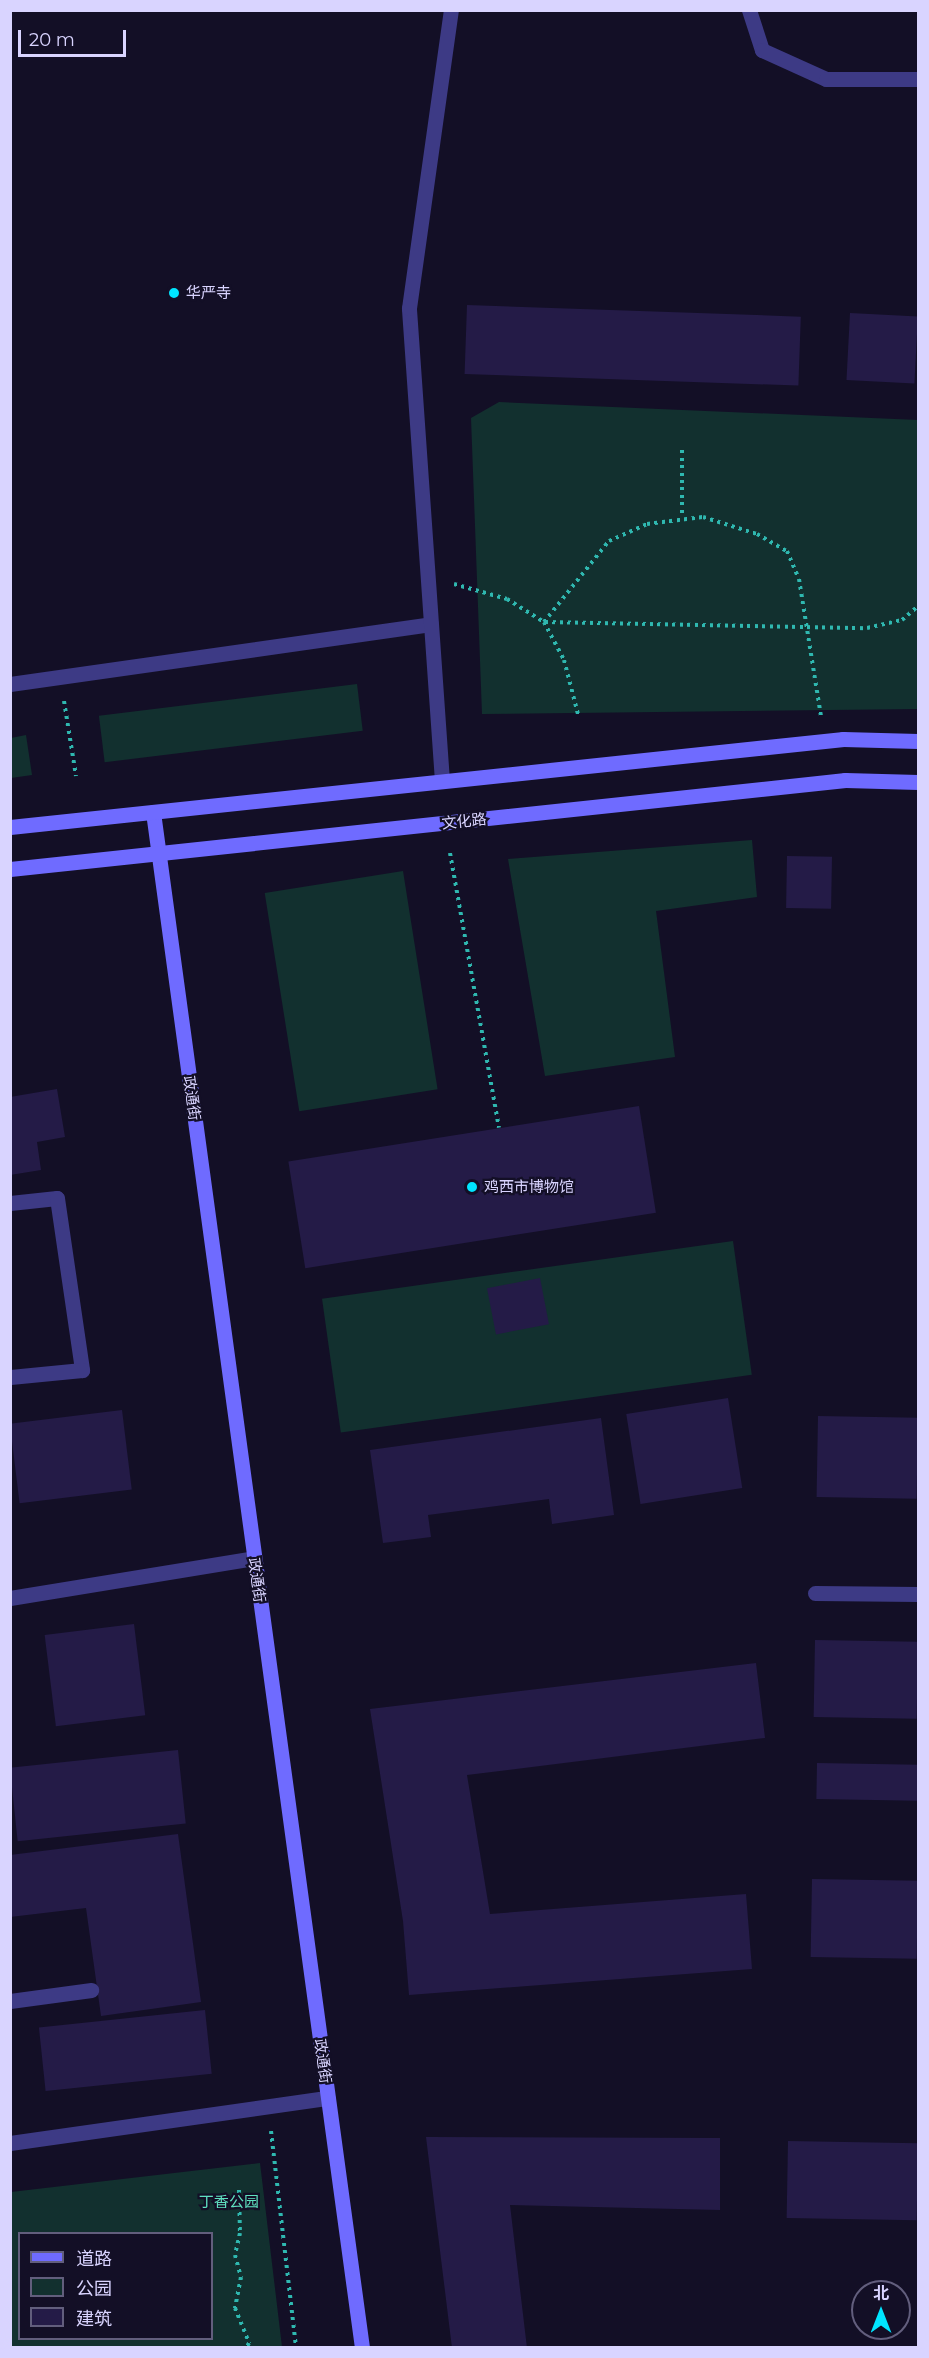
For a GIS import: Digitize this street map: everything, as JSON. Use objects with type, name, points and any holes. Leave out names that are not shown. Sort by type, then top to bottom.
[{"type":"main road","points":[[10,827],[826,741],[918,741]]},
{"type":"main road","name":"文化路","points":[[10,869],[845,780],[918,782]]},
{"type":"main road","name":"政通街","points":[[153,812],[362,2348]]},
{"type":"street","points":[[442,781],[409,308],[451,10]]},
{"type":"street","points":[[749,10],[762,50],[826,78],[918,78]]},
{"type":"street","points":[[10,684],[431,624]]},
{"type":"street","points":[[10,1203],[57,1198],[82,1370],[10,1377]]},
{"type":"street","points":[[10,1598],[254,1558]]},
{"type":"street","points":[[815,1593],[918,1594]]},
{"type":"street","points":[[10,2001],[91,1990]]},
{"type":"street","points":[[10,2143],[328,2098]]},
{"type":"path","points":[[682,450],[682,517]]},
{"type":"path","points":[[544,622],[609,541],[647,524],[682,517],[703,517],[757,534],[787,551],[799,579],[809,625],[826,741]]},
{"type":"path","points":[[427,576],[507,599],[544,622],[564,660],[578,714]]},
{"type":"path","points":[[544,622],[809,625],[867,628],[902,620],[918,606]]},
{"type":"path","points":[[61,677],[76,776]]},
{"type":"path","points":[[450,853],[499,1128]]},
{"type":"path","points":[[268,2106],[296,2348]]},
{"type":"path","points":[[239,2190],[240,2233],[236,2255],[242,2277],[236,2308],[249,2343],[246,2348]]},
{"type":"green space","points":[[499,402],[918,420],[918,709],[482,714],[471,418]]},
{"type":"green space","points":[[357,684],[363,731],[105,762],[99,716]]},
{"type":"green space","points":[[26,735],[32,775],[11,778],[11,738]]},
{"type":"green space","points":[[752,840],[757,897],[656,911],[675,1057],[545,1076],[508,859]]},
{"type":"green space","points":[[403,871],[438,1089],[299,1111],[265,893]]},
{"type":"green space","points":[[733,1241],[752,1375],[341,1432],[322,1299]]},
{"type":"green space","name":"丁香公园","points":[[260,2163],[282,2347],[11,2347],[11,2192]]},
{"type":"building","points":[[467,305],[801,317],[798,386],[465,374]]},
{"type":"building","points":[[850,313],[918,317],[914,383],[846,380]]},
{"type":"building","points":[[787,856],[832,857],[831,909],[786,908]]},
{"type":"building","points":[[57,1089],[65,1137],[37,1142],[41,1170],[10,1175],[10,1097]]},
{"type":"building","name":"鸡西市博物馆","points":[[639,1106],[656,1213],[305,1268],[288,1162]]},
{"type":"building","points":[[540,1278],[549,1324],[496,1334],[487,1288]]},
{"type":"building","points":[[728,1398],[742,1488],[641,1504],[626,1414]]},
{"type":"building","points":[[122,1410],[132,1489],[20,1503],[10,1424]]},
{"type":"building","points":[[818,1416],[918,1418],[917,1499],[817,1497]]},
{"type":"building","points":[[601,1418],[614,1515],[552,1524],[549,1499],[428,1515],[431,1537],[383,1543],[370,1450]]},
{"type":"building","points":[[134,1624],[145,1715],[56,1726],[45,1635]]},
{"type":"building","points":[[815,1640],[918,1642],[917,1719],[814,1717]]},
{"type":"building","points":[[756,1663],[765,1738],[467,1775],[490,1914],[746,1894],[752,1969],[409,1995],[403,1921],[370,1709]]},
{"type":"building","points":[[178,1750],[186,1824],[18,1841],[10,1768]]},
{"type":"building","points":[[817,1763],[918,1765],[917,1801],[816,1799]]},
{"type":"building","points":[[178,1834],[201,2002],[101,2016],[86,1908],[10,1917],[10,1855]]},
{"type":"building","points":[[812,1879],[918,1881],[917,1959],[811,1957]]},
{"type":"building","points":[[205,2010],[212,2074],[46,2091],[39,2027]]},
{"type":"building","points":[[426,2137],[720,2138],[720,2210],[510,2205],[527,2348],[452,2348]]},
{"type":"building","points":[[788,2141],[918,2143],[917,2220],[787,2218]]},
{"type":"place","name":"华严寺","points":[[174,293]]},
{"type":"place","name":"鸡西市博物馆","points":[[472,1187]]}]
